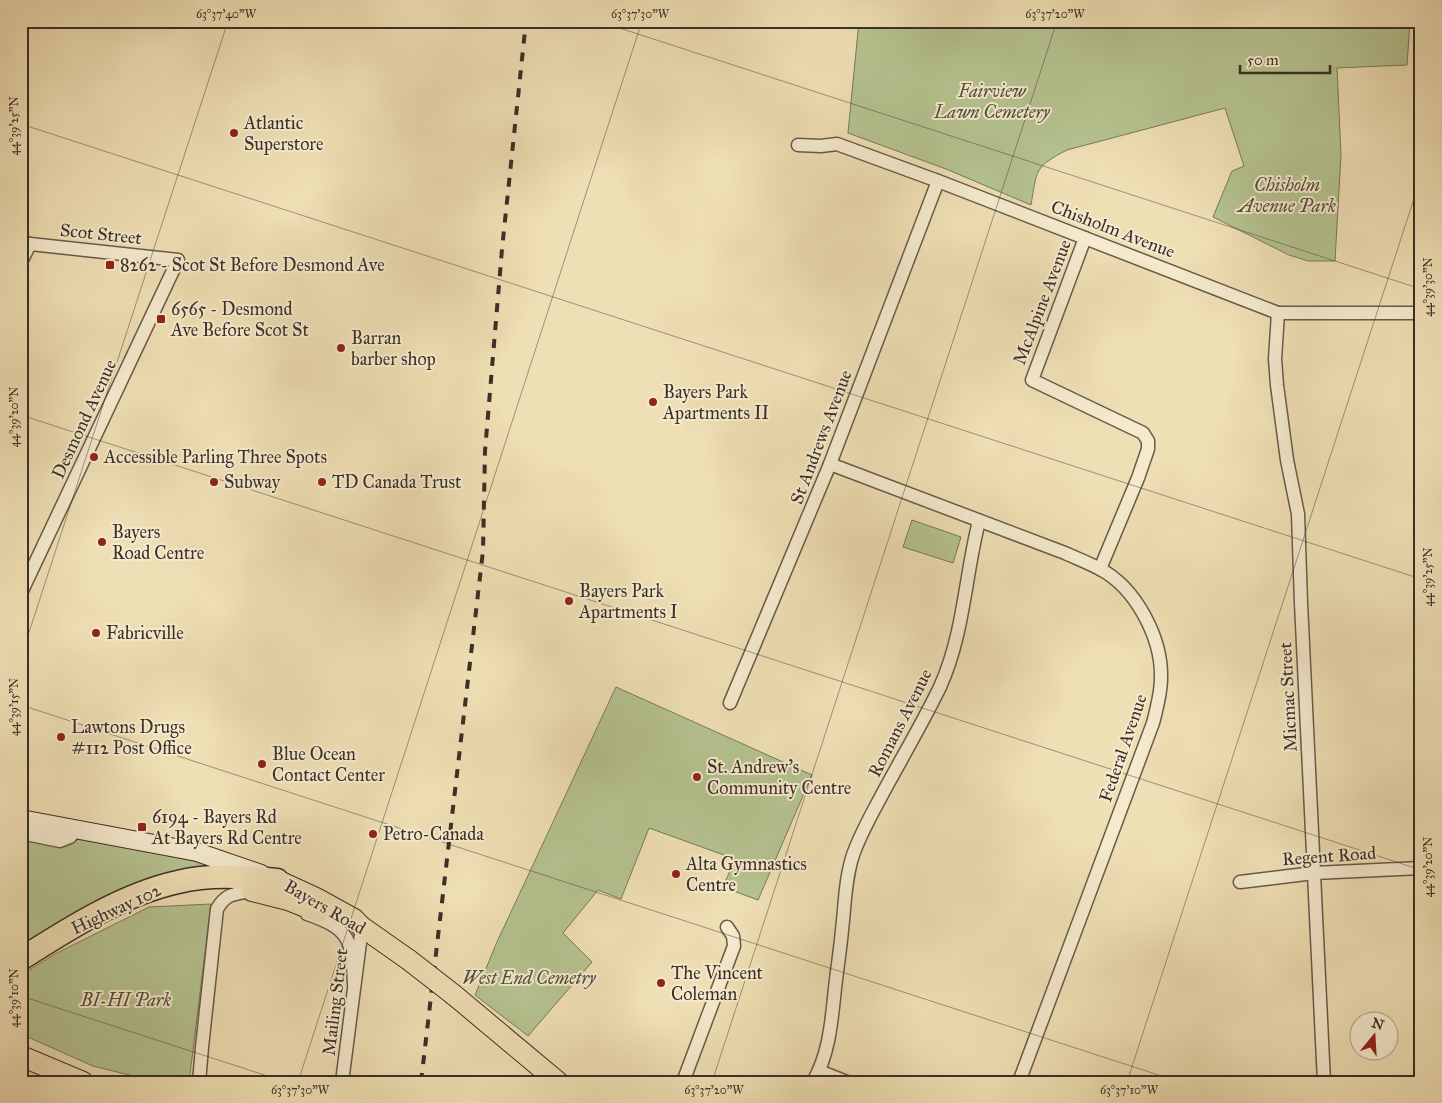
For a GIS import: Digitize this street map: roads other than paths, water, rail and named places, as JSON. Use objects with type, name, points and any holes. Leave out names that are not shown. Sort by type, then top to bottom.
[{"type":"highway","name":"Highway 102","points":[[21,959],[88,918],[150,890],[179,881],[231,876],[277,880]]},
{"type":"highway","points":[[121,902],[160,892],[194,887],[218,887],[244,892]]},
{"type":"main road","name":"Bayers Road","points":[[21,819],[197,852],[277,880],[316,898],[354,919],[362,927],[409,960],[558,1082]]},
{"type":"main road","points":[[244,892],[288,900],[351,926],[362,927]]},
{"type":"main road","points":[[21,1056],[83,1082]]},
{"type":"street","name":"Chisholm Avenue","points":[[798,145],[821,146],[837,144],[1278,312],[1421,313]]},
{"type":"street","name":"St Andrews Avenue","points":[[730,703],[830,464],[938,181]]},
{"type":"street","name":"McAlpine Avenue","points":[[1085,238],[1032,380],[1143,433],[1148,441],[1148,449],[1138,478],[1100,569]]},
{"type":"street","name":"Scot Street","points":[[25,244],[178,260]]},
{"type":"street","points":[[21,262],[25,244]]},
{"type":"street","name":"Desmond Avenue","points":[[21,593],[178,260]]},
{"type":"street","name":"Micmac Street","points":[[1278,312],[1275,358],[1277,385],[1287,460],[1298,514],[1324,1082]]},
{"type":"street","name":"Federal Avenue","points":[[830,464],[1100,569],[1114,578],[1135,600],[1150,625],[1160,659],[1161,678],[1160,695],[1153,723],[1018,1082]]},
{"type":"street","name":"Romans Avenue","points":[[816,1077],[826,1049],[831,1026],[846,887],[853,857],[864,825],[914,737],[946,672],[959,629],[979,521]]},
{"type":"street","points":[[21,833],[60,841],[70,837],[77,829]]},
{"type":"street","name":"Regent Road","points":[[1240,882],[1314,873],[1421,868]]},
{"type":"street","points":[[199,1082],[217,909],[223,899],[244,892]]},
{"type":"street","name":"Bayers Road","points":[[244,892],[314,916],[344,932],[353,955],[354,984]]},
{"type":"street","name":"Mailing Street","points":[[342,1082],[362,927]]},
{"type":"street","points":[[684,1082],[734,946],[733,936],[727,927]]},
{"type":"street","points":[[816,1077],[847,1082]]},
{"type":"railway","points":[[421,1082],[483,551],[485,451],[502,249],[526,21]]},
{"type":"place","name":"Atlantic Superstore","points":[[234,133]]},
{"type":"place","name":"8262 - Scot St Before Desmond Ave","points":[[110,265]]},
{"type":"place","name":"6565 - Desmond Ave Before Scot St","points":[[161,319]]},
{"type":"place","name":"Barran barber shop","points":[[341,348]]},
{"type":"place","name":"Bayers Park Apartments II","points":[[653,402]]},
{"type":"place","name":"Accessible Parling Three Spots","points":[[94,457]]},
{"type":"place","name":"Subway","points":[[214,482]]},
{"type":"place","name":"TD Canada Trust","points":[[322,482]]},
{"type":"place","name":"Bayers Road Centre","points":[[102,542]]},
{"type":"place","name":"Bayers Park Apartments I","points":[[569,601]]},
{"type":"place","name":"Fabricville","points":[[96,633]]},
{"type":"place","name":"Lawtons Drugs #112 Post Office","points":[[61,737]]},
{"type":"place","name":"Blue Ocean Contact Center","points":[[262,764]]},
{"type":"place","name":"St. Andrew's Community Centre","points":[[697,777]]},
{"type":"place","name":"6194 - Bayers Rd At Bayers Rd Centre","points":[[142,827]]},
{"type":"place","name":"Petro-Canada","points":[[373,834]]},
{"type":"place","name":"Alta Gymnastics Centre","points":[[676,874]]},
{"type":"place","name":"The Vincent Coleman","points":[[661,983]]},
{"type":"park label","name":"Fairview Lawn Cemetery","points":[[992,101]]},
{"type":"park label","name":"Chisholm Avenue Park","points":[[1287,195]]},
{"type":"park label","name":"West End Cemetry","points":[[529,978]]},
{"type":"park label","name":"BI-HI Park","points":[[126,1000]]}]
